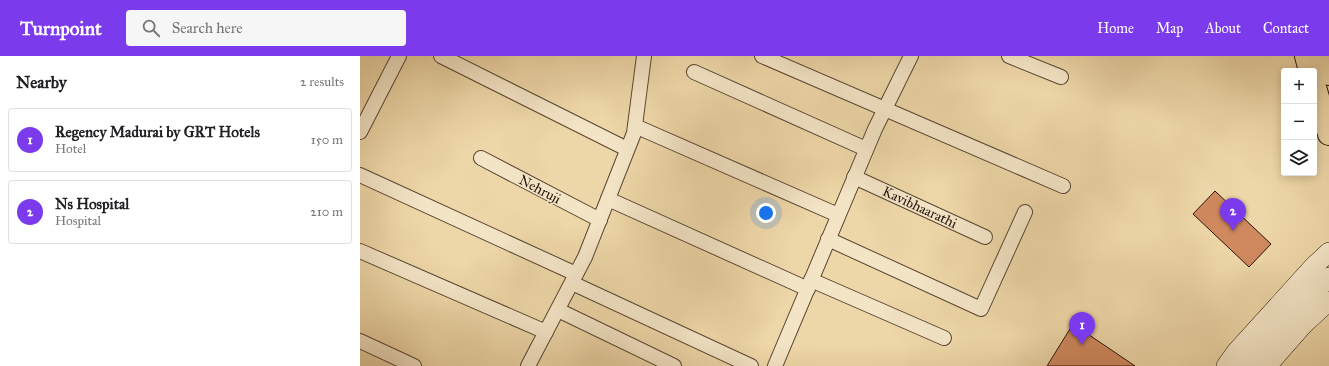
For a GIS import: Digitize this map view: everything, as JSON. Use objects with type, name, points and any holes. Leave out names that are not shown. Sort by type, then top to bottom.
[{"type":"main road","points":[[1306,56],[1309,68]]},
{"type":"main road","points":[[1323,56],[1329,74]]},
{"type":"main road","points":[[1317,94],[1329,134]]},
{"type":"street","points":[[360,132],[399,56]]},
{"type":"street","points":[[441,56],[627,149]]},
{"type":"street","points":[[528,366],[585,256],[627,149],[634,130],[644,56]]},
{"type":"street","points":[[762,56],[1063,186]]},
{"type":"street","points":[[775,366],[866,149],[911,56]]},
{"type":"street","points":[[1009,56],[1061,77]]},
{"type":"street","points":[[694,72],[866,149]]},
{"type":"street","points":[[609,140],[634,130],[838,216]]},
{"type":"street","name":"Nehruji","points":[[481,158],[600,220]]},
{"type":"street","points":[[360,175],[574,278],[751,366]]},
{"type":"street","name":"Kavibhaarathi","points":[[854,178],[985,238]]},
{"type":"street","points":[[608,199],[809,284],[944,338]]},
{"type":"street","points":[[828,239],[981,309],[1025,212]]},
{"type":"street","points":[[360,251],[546,332]]},
{"type":"street","points":[[1226,366],[1236,352],[1314,266],[1329,252]]},
{"type":"street","points":[[1246,366],[1329,277]]},
{"type":"street","points":[[1267,366],[1303,325],[1329,301]]},
{"type":"street","points":[[558,310],[674,366]]},
{"type":"street","points":[[360,341],[414,366]]},
{"type":"building","points":[[1215,191],[1271,244],[1249,267],[1193,214]]},
{"type":"building","points":[[1073,324],[1135,366],[1047,366]]},
{"type":"place","name":"Ns Hospital","points":[[1233,231]]},
{"type":"place","name":"Regency Madurai by GRT Hotels","points":[[1082,345]]}]
